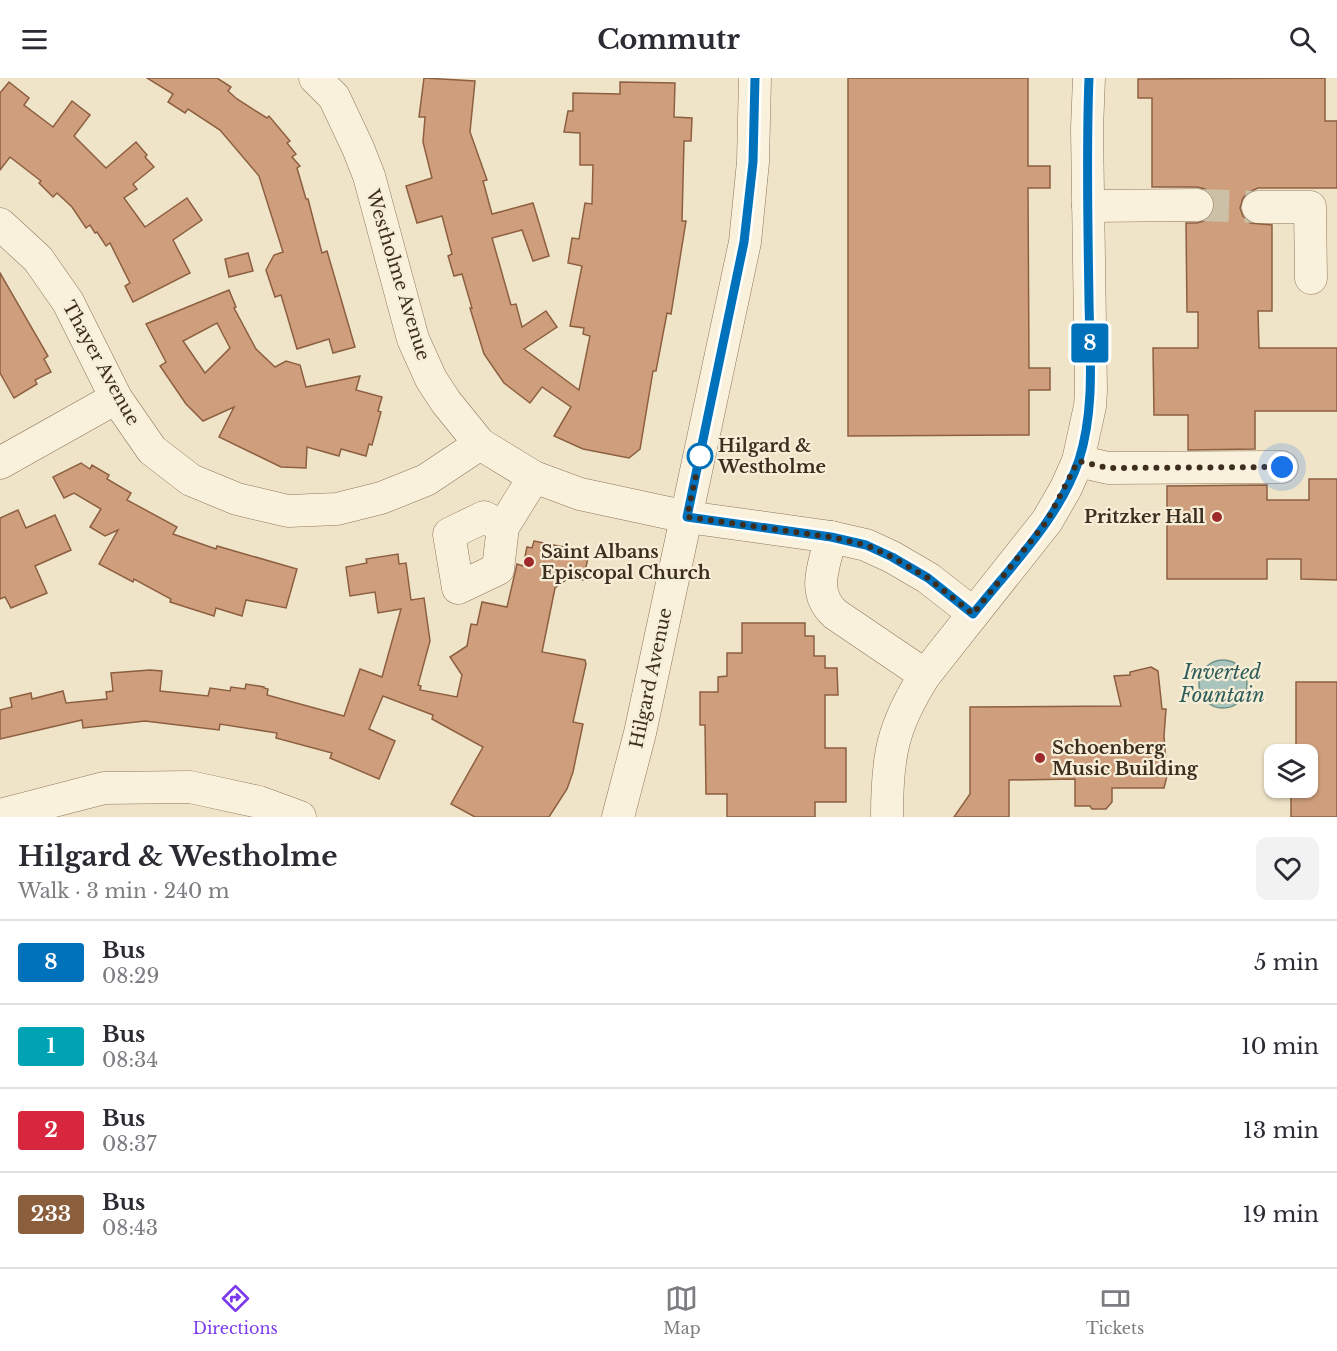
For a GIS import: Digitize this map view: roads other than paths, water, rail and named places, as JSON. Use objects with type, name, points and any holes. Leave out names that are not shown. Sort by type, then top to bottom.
[{"type":"street","name":"Hilgard Avenue","points":[[618,817],[640,733],[744,242],[751,184],[755,78]]},
{"type":"street","points":[[888,817],[888,772],[892,742],[909,701],[925,675],[1047,521],[1078,461],[1091,391],[1088,206],[1089,78]]},
{"type":"street","name":"Westholme Avenue","points":[[333,84],[369,177],[413,339],[421,360],[446,402],[480,444],[534,477],[580,494],[687,517],[831,537],[866,545],[928,578],[973,614]]},
{"type":"street","points":[[1088,206],[1197,205]]},
{"type":"street","points":[[1258,207],[1310,207],[1311,278]]},
{"type":"street","name":"Thayer Avenue","points":[[0,224],[38,259],[68,302],[116,398],[152,450],[191,480],[237,499],[288,511],[337,509],[381,498],[426,480],[480,444]]},
{"type":"street","points":[[0,463],[116,398]]},
{"type":"street","points":[[1078,461],[1108,468],[1282,467]]},
{"type":"street","points":[[503,527],[534,477]]},
{"type":"street","points":[[831,537],[822,574],[821,593],[825,605],[925,675]]},
{"type":"street","points":[[0,815],[104,788],[190,788],[259,802],[300,817]]},
{"type":"water","name":"Inverted Fountain","points":[[1218,660],[1228,660],[1240,667],[1247,679],[1247,689],[1240,701],[1228,708],[1218,708],[1203,697],[1199,689],[1199,679],[1210,664]]},
{"type":"tunnel","points":[[1197,205],[1258,207]]},
{"type":"place","name":"Hilgard & Westholme","points":[[700,456]]},
{"type":"place","name":"Pritzker Hall","points":[[1217,517]]},
{"type":"place","name":"Saint Albans Episcopal Church","points":[[529,562]]},
{"type":"place","name":"Schoenberg Music Building","points":[[1040,758]]}]
